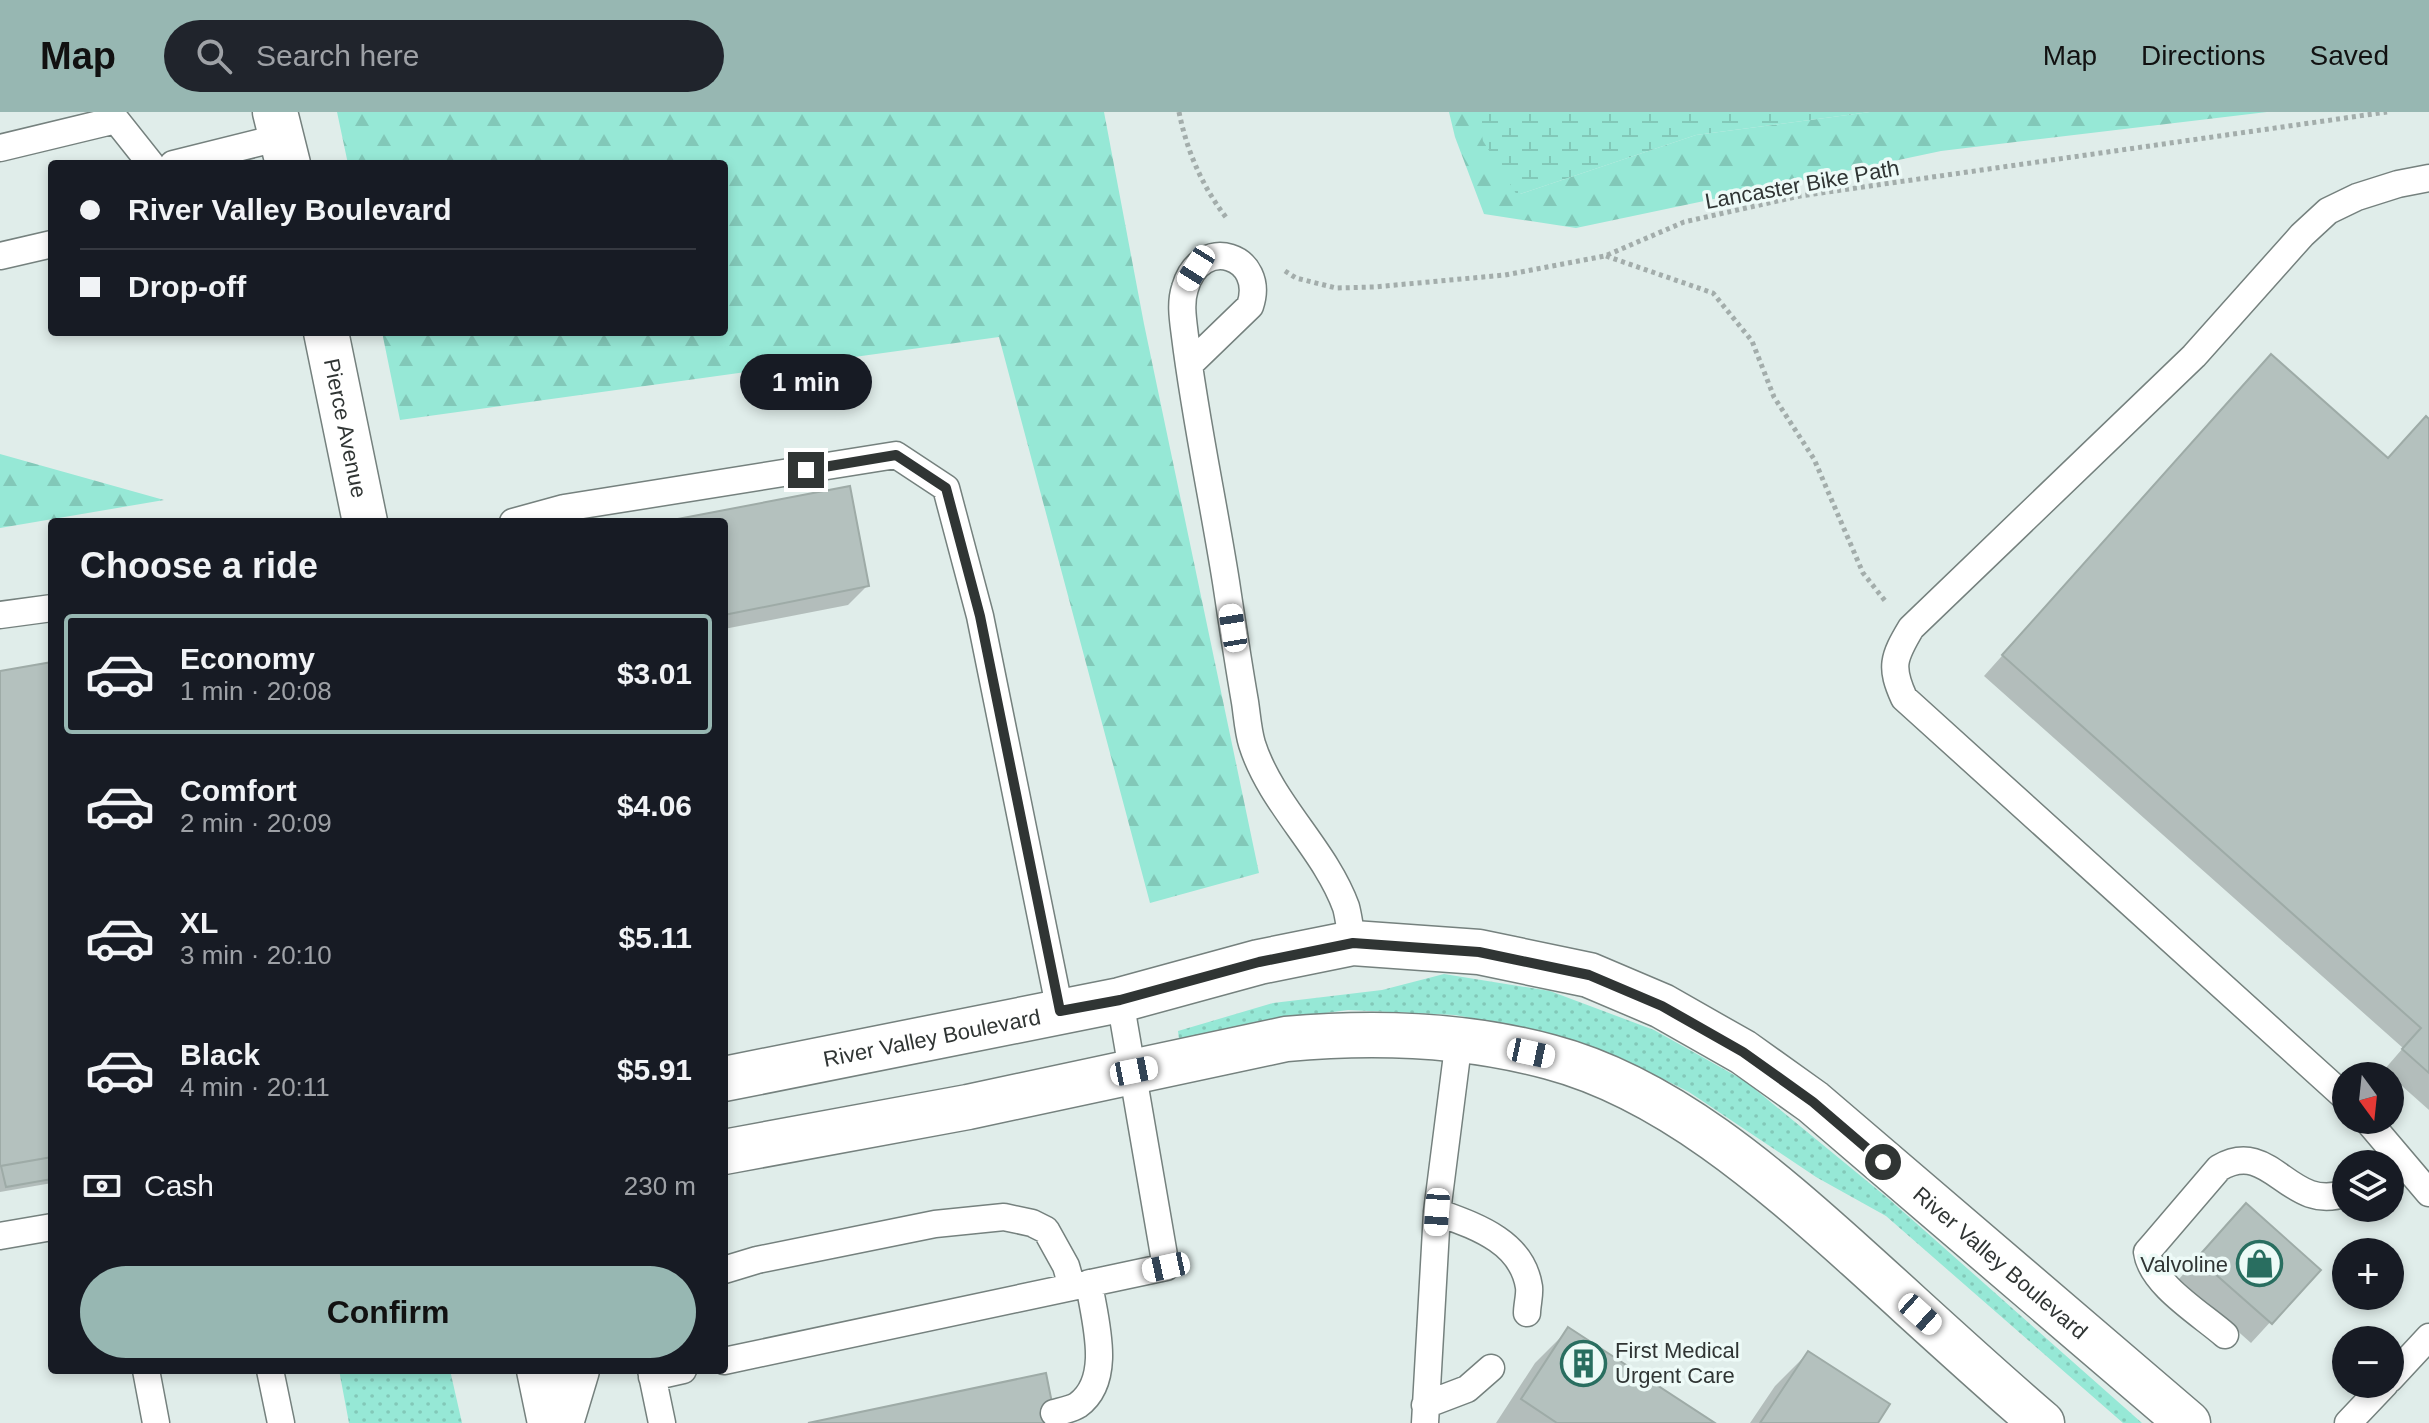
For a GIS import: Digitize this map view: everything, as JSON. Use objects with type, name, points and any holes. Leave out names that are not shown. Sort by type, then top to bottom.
[{"type":"street","name":"Pierce Avenue","points":[[327,336],[364,518]]},
{"type":"street","name":"River Valley Boulevard","points":[[728,1078],[1120,1000],[1259,962],[1353,943],[1479,952],[1589,975],[1662,1006],[1743,1052],[1813,1102],[2188,1423]]},
{"type":"street","points":[[728,1151],[968,1107],[1286,1039],[1334,1034],[1459,1039],[1552,1057],[1615,1082],[1669,1110],[1731,1150],[1784,1191],[2042,1423]]},
{"type":"street","name":"River Valley Boulevard","points":[[728,1059],[807,1060]]},
{"type":"street","points":[[540,1374],[550,1423]]},
{"type":"street","points":[[561,1423],[576,1374]]},
{"type":"lane","points":[[0,148],[116,120],[148,160]]},
{"type":"lane","points":[[190,160],[282,138]]},
{"type":"lane","points":[[2332,1085],[1904,698],[1894,675],[1896,653],[1911,628],[2194,356],[2302,235],[2328,211],[2357,197],[2429,178]]},
{"type":"lane","points":[[0,256],[48,245]]},
{"type":"lane","points":[[1189,365],[1252,744],[1271,785],[1346,907],[1353,943]]},
{"type":"lane","points":[[528,518],[564,508],[896,455],[946,488],[980,616],[1060,1011]]},
{"type":"lane","points":[[0,615],[48,609]]},
{"type":"lane","points":[[728,1360],[1166,1267],[1120,1000]]},
{"type":"lane","points":[[1425,1414],[1437,1212],[1459,1039]]},
{"type":"lane","points":[[2225,1335],[2157,1278],[2149,1265],[2147,1252],[2219,1168],[2231,1161],[2245,1158],[2258,1161],[2302,1191],[2322,1196],[2332,1195]]},
{"type":"lane","points":[[2404,1172],[2429,1193]]},
{"type":"lane","points":[[1437,1212],[1486,1230],[1518,1256],[1529,1288],[1527,1313]]},
{"type":"lane","points":[[728,1269],[757,1260],[935,1224],[1004,1217],[1032,1223],[1046,1230],[1080,1285],[1099,1363],[1095,1383],[1078,1405],[1054,1413]]},
{"type":"lane","points":[[0,1236],[48,1228]]},
{"type":"lane","points":[[2404,1364],[2429,1337]]},
{"type":"lane","points":[[1425,1414],[1467,1389],[1491,1368]]},
{"type":"lane","points":[[147,1374],[156,1423]]},
{"type":"lane","points":[[271,1374],[281,1423]]},
{"type":"lane","points":[[652,1374],[662,1423]]},
{"type":"lane","points":[[2348,1423],[2372,1398]]},
{"type":"path","points":[[1179,112],[1194,165],[1215,203],[1230,222]]},
{"type":"path","name":"Lancaster Bike Path","points":[[1273,265],[1296,278],[1336,288],[1505,275],[1605,256],[1684,222],[1800,196],[2387,112]]},
{"type":"path","points":[[1605,256],[1713,293],[1752,341],[1774,397],[1814,459],[1863,573],[1885,599],[1896,653]]},
{"type":"green space","points":[[337,112],[1104,112],[1144,324],[1259,873],[1150,903],[999,337],[400,420],[383,336],[728,336],[728,160],[347,160]]},
{"type":"green space","points":[[1449,112],[1480,112],[1520,194],[1696,135],[1870,112],[2267,112],[1941,151],[1576,228],[1484,214],[1455,137]]},
{"type":"green space","points":[[1478,112],[1870,112],[1696,135],[1517,195],[1483,141]]},
{"type":"green space","points":[[0,454],[164,500],[48,518],[0,528]]},
{"type":"green space","points":[[1444,974],[1550,991],[1654,1030],[1745,1081],[1890,1200],[2142,1423],[2123,1423],[1886,1216],[1816,1177],[1689,1092],[1621,1058],[1540,1031],[1455,1015],[1348,1010],[1273,1020],[1179,1039],[1178,1031],[1273,1003],[1382,990]]},
{"type":"green space","points":[[340,1374],[451,1374],[462,1423],[349,1423]]},
{"type":"building","points":[[2271,354],[2388,458],[2426,416],[2429,419],[2429,1073],[2402,1049],[2421,1028],[2002,655]]},
{"type":"building","points":[[850,486],[869,586],[728,614],[728,518],[683,518]]},
{"type":"building","points":[[48,663],[48,1158],[0,1166],[0,671]]},
{"type":"building","points":[[48,1158],[48,1180],[6,1187],[1,1166]]},
{"type":"building","name":"Valvoline","points":[[2246,1203],[2321,1270],[2272,1324],[2197,1258]]},
{"type":"building","name":"First Medical Urgent Care","points":[[1568,1327],[1715,1423],[1557,1423],[1521,1399]]},
{"type":"building","name":"First Medical Urgent Care","points":[[1808,1351],[1890,1404],[1878,1423],[1760,1423]]},
{"type":"building","points":[[1046,1373],[1056,1423],[808,1423]]},
{"type":"place","name":"Valvoline","points":[[2259,1264]]},
{"type":"place","name":"First Medical Urgent Care","points":[[1584,1363]]},
{"type":"route","points":[[806,470],[896,455],[946,488],[980,616],[1060,1011],[1120,1000],[1259,962],[1353,943],[1479,952],[1589,975],[1662,1006],[1743,1052],[1813,1102],[1883,1162]]}]
